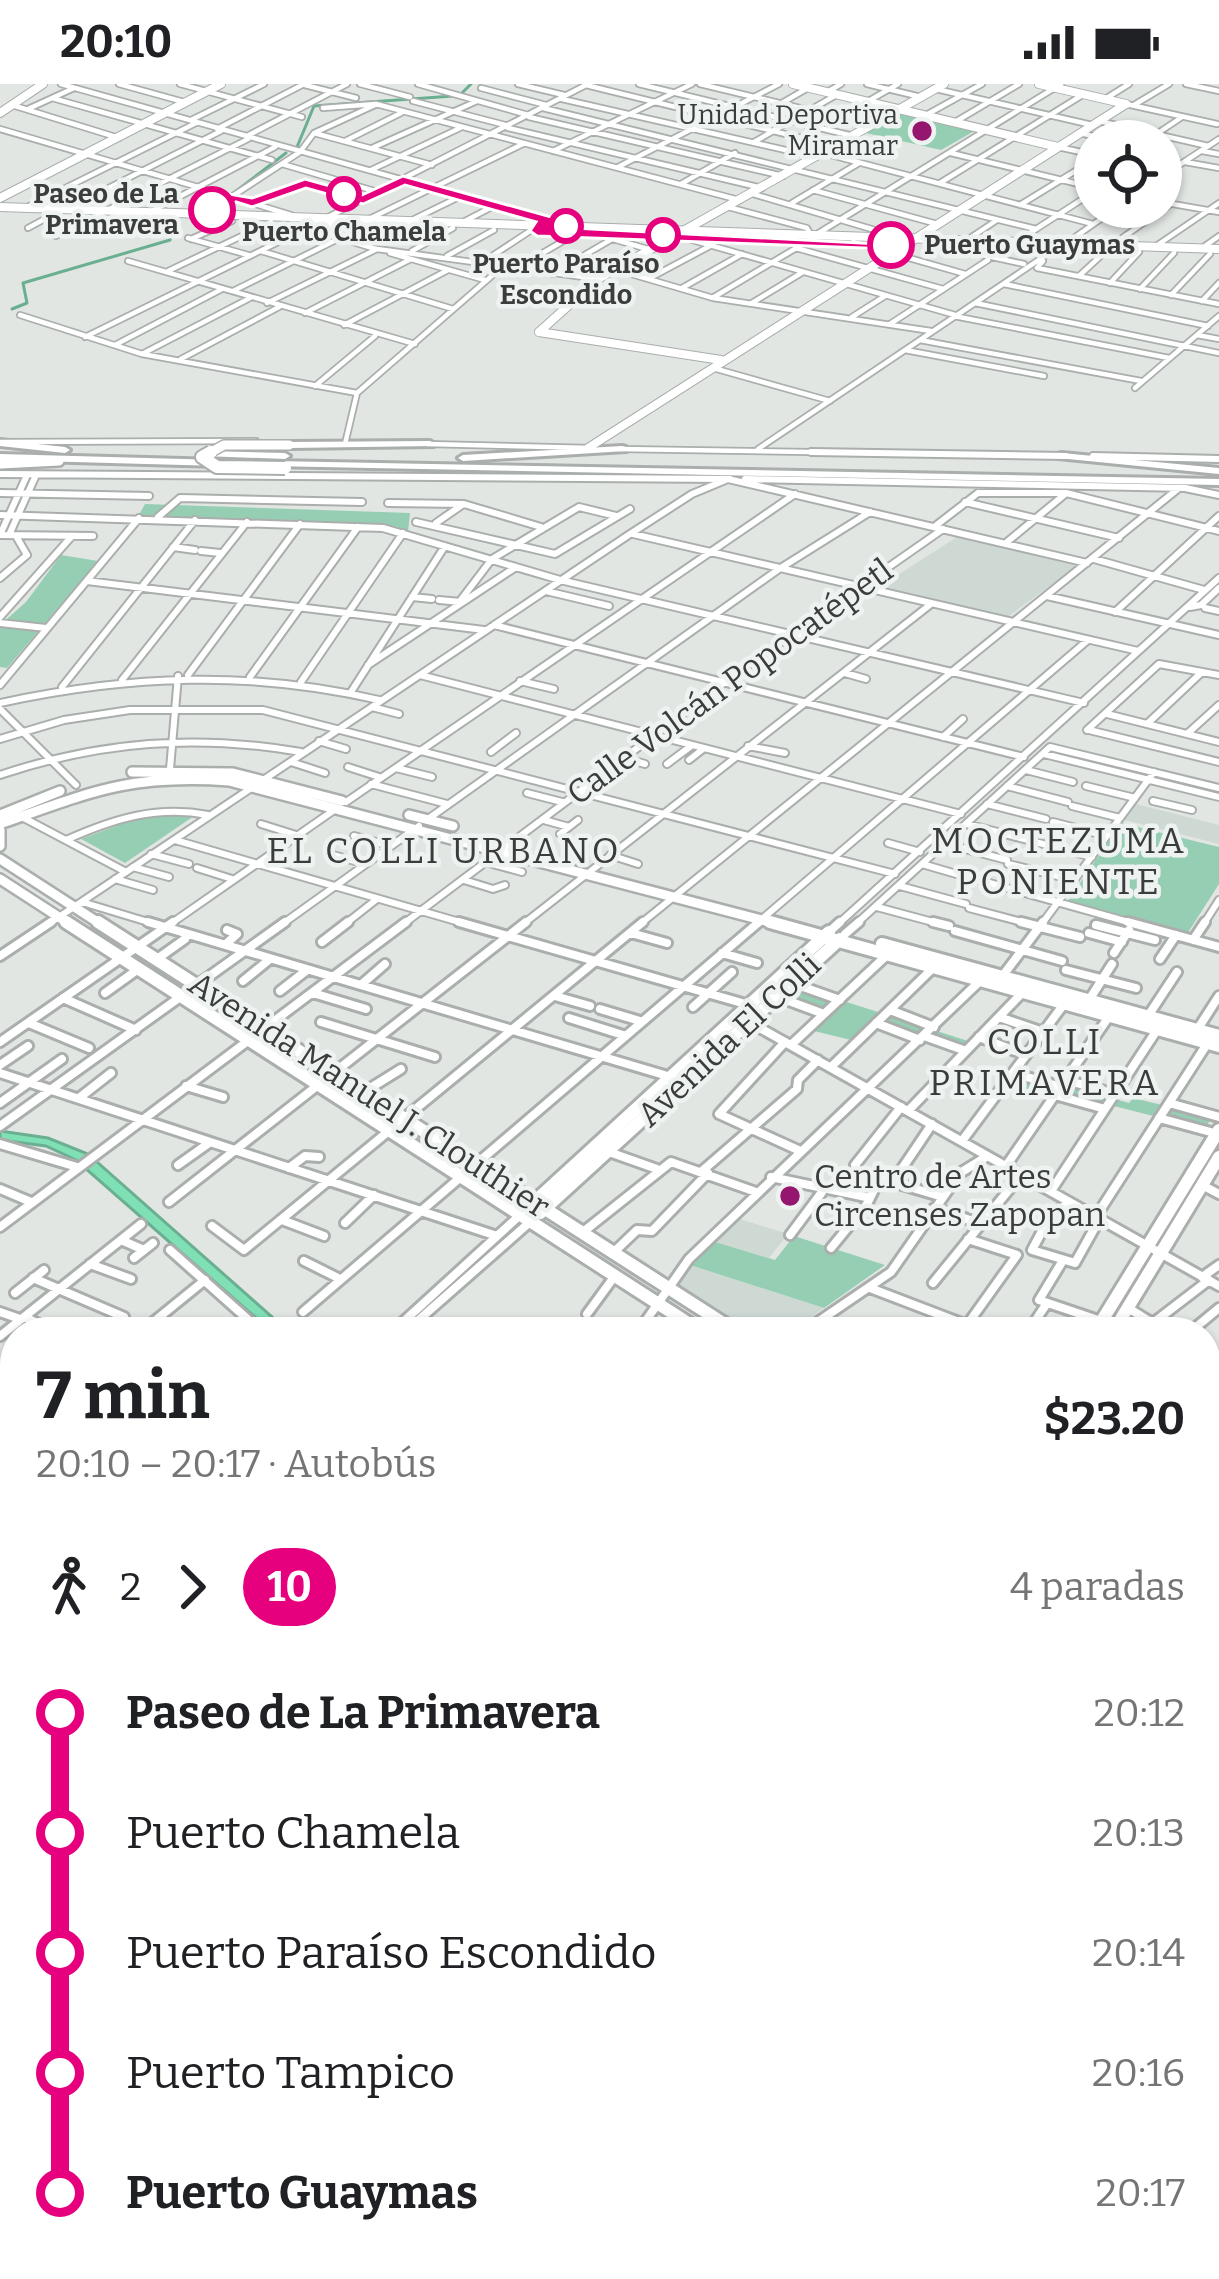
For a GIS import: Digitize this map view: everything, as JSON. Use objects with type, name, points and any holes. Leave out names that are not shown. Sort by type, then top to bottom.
[{"type":"highway","points":[[430,445],[224,445],[202,457],[217,467],[480,475]]},
{"type":"highway","points":[[440,459],[622,449]]},
{"type":"highway","points":[[0,451],[237,469],[1155,481],[1219,476]]},
{"type":"highway","points":[[72,455],[1219,476]]},
{"type":"highway","points":[[1062,456],[1219,476]]},
{"type":"highway","points":[[579,476],[641,472]]},
{"type":"highway","points":[[950,484],[990,478]]},
{"type":"highway","points":[[1155,481],[1182,488]]},
{"type":"street","points":[[0,110],[34,84]]},
{"type":"street","points":[[0,110],[43,84]]},
{"type":"street","points":[[61,84],[592,233],[903,242],[1074,137]]},
{"type":"street","points":[[26,110],[96,84]]},
{"type":"street","points":[[119,84],[184,102]]},
{"type":"street","points":[[181,84],[302,117]]},
{"type":"street","points":[[0,206],[221,84]]},
{"type":"street","points":[[26,208],[264,84]]},
{"type":"street","points":[[66,209],[303,84],[356,98]]},
{"type":"street","points":[[56,236],[347,84]]},
{"type":"street","points":[[359,84],[571,143],[763,188]]},
{"type":"street","points":[[418,84],[528,116],[783,176]]},
{"type":"street","points":[[518,84],[626,114],[860,163],[1074,219]]},
{"type":"street","points":[[85,337],[433,166],[585,84],[835,147]]},
{"type":"street","points":[[639,84],[853,136]]},
{"type":"street","points":[[553,152],[649,101],[696,84],[872,125]]},
{"type":"street","points":[[723,90],[736,84]]},
{"type":"street","points":[[617,168],[779,84]]},
{"type":"street","points":[[793,84],[1074,151]]},
{"type":"street","points":[[826,92],[842,84]]},
{"type":"street","points":[[867,84],[921,97]]},
{"type":"street","points":[[839,118],[898,84]]},
{"type":"street","points":[[924,84],[1080,120]]},
{"type":"street","points":[[926,115],[982,84]]},
{"type":"street","points":[[956,122],[1019,84]]},
{"type":"street","points":[[1040,84],[1218,125]]},
{"type":"street","points":[[1105,99],[1129,84]]},
{"type":"street","points":[[1101,120],[1169,84]]},
{"type":"street","points":[[1186,84],[1219,92]]},
{"type":"street","points":[[471,92],[481,86],[609,123],[1036,229]]},
{"type":"street","points":[[722,361],[538,332],[614,269],[942,86]]},
{"type":"street","points":[[712,298],[1058,86]]},
{"type":"street","points":[[780,104],[808,88]]},
{"type":"street","points":[[680,184],[838,94]]},
{"type":"street","points":[[939,184],[1084,94]]},
{"type":"street","points":[[52,98],[272,160]]},
{"type":"street","points":[[593,106],[605,99]]},
{"type":"street","points":[[371,149],[477,101]]},
{"type":"street","points":[[323,108],[376,104],[740,200]]},
{"type":"street","points":[[206,214],[300,152],[314,133],[376,104]]},
{"type":"street","points":[[12,105],[121,138]]},
{"type":"street","points":[[343,141],[403,113]]},
{"type":"street","points":[[659,121],[670,116]]},
{"type":"street","points":[[1179,120],[1184,117]]},
{"type":"street","points":[[370,171],[460,128]]},
{"type":"street","points":[[0,129],[225,194]]},
{"type":"street","points":[[314,133],[433,166]]},
{"type":"street","points":[[1182,140],[1208,146]]},
{"type":"street","points":[[1183,162],[1219,140]]},
{"type":"street","points":[[368,219],[523,144]]},
{"type":"street","points":[[149,215],[276,146]]},
{"type":"street","points":[[1201,151],[1219,154]]},
{"type":"street","points":[[949,153],[1074,184]]},
{"type":"street","points":[[1183,162],[1219,168]]},
{"type":"street","points":[[790,204],[860,163]]},
{"type":"street","points":[[281,164],[380,192]]},
{"type":"street","points":[[1020,205],[1074,171]]},
{"type":"street","points":[[252,202],[305,184],[363,200]]},
{"type":"street","points":[[813,190],[937,224]]},
{"type":"street","points":[[753,194],[843,219],[903,242]]},
{"type":"street","points":[[234,197],[298,217]]},
{"type":"street","points":[[410,221],[460,197]]},
{"type":"street","points":[[1016,242],[1074,204]]},
{"type":"street","points":[[1182,205],[1210,210]]},
{"type":"street","points":[[0,206],[310,227],[689,228],[937,245],[1053,250],[1156,247],[1213,253]]},
{"type":"street","points":[[0,206],[52,215],[330,216],[498,227]]},
{"type":"street","points":[[462,223],[494,206]]},
{"type":"street","points":[[728,207],[808,229],[812,237]]},
{"type":"street","points":[[1156,247],[1219,208]]},
{"type":"street","points":[[446,257],[522,214]]},
{"type":"street","points":[[28,228],[52,215]]},
{"type":"street","points":[[967,240],[998,219]]},
{"type":"street","points":[[232,220],[189,238],[249,256]]},
{"type":"street","points":[[166,272],[271,222]]},
{"type":"street","points":[[362,245],[400,226]]},
{"type":"street","points":[[310,227],[487,281]]},
{"type":"street","points":[[302,314],[453,228]]},
{"type":"street","points":[[482,262],[538,228]]},
{"type":"street","points":[[1065,244],[1087,228]]},
{"type":"street","points":[[1079,276],[1137,228]]},
{"type":"street","points":[[517,268],[573,230]]},
{"type":"street","points":[[592,233],[651,250]]},
{"type":"street","points":[[677,236],[955,316],[1169,358]]},
{"type":"street","points":[[1171,295],[1213,253],[1219,236]]},
{"type":"street","points":[[232,292],[340,238]]},
{"type":"street","points":[[914,238],[1213,253]]},
{"type":"street","points":[[551,274],[612,239]]},
{"type":"street","points":[[853,242],[966,274]]},
{"type":"street","points":[[587,448],[903,242]]},
{"type":"street","points":[[648,279],[712,245]]},
{"type":"street","points":[[937,245],[1019,267],[1053,250]]},
{"type":"street","points":[[796,248],[943,289]]},
{"type":"street","points":[[267,302],[376,249]]},
{"type":"street","points":[[1053,250],[1036,268],[1219,304]]},
{"type":"street","points":[[757,452],[1053,250]]},
{"type":"street","points":[[260,251],[454,309]]},
{"type":"street","points":[[1110,283],[1139,252]]},
{"type":"street","points":[[1140,289],[1174,253]]},
{"type":"street","points":[[681,288],[742,254]]},
{"type":"street","points":[[410,256],[598,279]]},
{"type":"street","points":[[889,324],[989,259]]},
{"type":"street","points":[[128,261],[416,344]]},
{"type":"street","points":[[345,444],[357,393],[503,266]]},
{"type":"street","points":[[614,269],[712,298],[932,331]]},
{"type":"street","points":[[342,326],[449,270]]},
{"type":"street","points":[[750,303],[803,272]]},
{"type":"street","points":[[1202,301],[1219,283]]},
{"type":"street","points":[[1003,284],[1215,321]]},
{"type":"street","points":[[113,346],[222,289]]},
{"type":"street","points":[[850,318],[887,296]]},
{"type":"street","points":[[142,354],[251,298]]},
{"type":"street","points":[[975,303],[1219,353]]},
{"type":"street","points":[[178,361],[280,306]]},
{"type":"street","points":[[20,315],[142,354],[357,393]]},
{"type":"street","points":[[1135,388],[1215,321]]},
{"type":"street","points":[[315,386],[376,335]]},
{"type":"street","points":[[1197,335],[1219,339]]},
{"type":"street","points":[[918,340],[1142,381]]},
{"type":"street","points":[[904,350],[1044,376]]},
{"type":"street","points":[[711,368],[830,401]]},
{"type":"street","points":[[616,430],[610,444],[622,449]]},
{"type":"street","points":[[774,443],[778,452]]},
{"type":"street","points":[[0,451],[345,444],[1219,459]]},
{"type":"street","points":[[0,474],[404,480],[579,476],[1182,488],[1219,495]]},
{"type":"street","points":[[6,535],[9,515],[31,475]]},
{"type":"street","points":[[0,956],[630,534],[692,494],[728,479]]},
{"type":"street","points":[[768,483],[795,494],[1205,591]]},
{"type":"street","points":[[966,485],[978,493],[1066,494],[1219,531]]},
{"type":"street","points":[[1005,543],[1075,487]]},
{"type":"street","points":[[212,1226],[244,1250],[948,671],[1182,488]]},
{"type":"street","points":[[0,493],[149,496]]},
{"type":"street","name":"Calle Volcán Popocatépetl","points":[[0,1226],[462,880],[511,849],[564,803],[939,528],[978,493]]},
{"type":"street","points":[[0,1042],[570,644],[795,494]]},
{"type":"street","points":[[171,518],[176,506],[188,499]]},
{"type":"street","points":[[158,517],[172,500],[362,502]]},
{"type":"street","points":[[388,502],[457,506],[542,528]]},
{"type":"street","points":[[965,502],[1119,538]]},
{"type":"street","points":[[436,523],[457,506]]},
{"type":"street","points":[[460,603],[492,559],[579,507],[618,516]]},
{"type":"street","points":[[416,522],[555,554],[630,509]]},
{"type":"street","points":[[0,1126],[779,569],[871,512]]},
{"type":"street","points":[[9,515],[359,525],[403,533],[560,580],[1084,703]]},
{"type":"street","points":[[1115,612],[1219,516]]},
{"type":"street","points":[[0,686],[140,517]]},
{"type":"street","points":[[61,688],[196,519]]},
{"type":"street","points":[[122,680],[248,521]]},
{"type":"street","points":[[170,769],[175,706],[183,675],[301,523]]},
{"type":"street","points":[[250,677],[359,525]]},
{"type":"street","points":[[301,682],[403,533]]},
{"type":"street","points":[[630,534],[1140,652]]},
{"type":"street","points":[[6,535],[93,536]]},
{"type":"street","points":[[0,578],[27,555],[6,535]]},
{"type":"street","points":[[0,620],[72,536]]},
{"type":"street","points":[[351,692],[445,546]]},
{"type":"street","points":[[173,548],[222,554]]},
{"type":"street","points":[[505,563],[527,548]]},
{"type":"street","points":[[368,665],[518,567]]},
{"type":"street","name":"Avenida El Colli","points":[[744,1019],[750,1006],[1219,578]]},
{"type":"street","points":[[87,581],[430,624],[489,627],[1024,757]]},
{"type":"street","points":[[1203,606],[1219,588]]},
{"type":"street","points":[[544,591],[609,606]]},
{"type":"street","points":[[1045,596],[1219,635]]},
{"type":"street","points":[[412,597],[460,603]]},
{"type":"street","points":[[170,1202],[931,604]]},
{"type":"street","points":[[1189,607],[1219,611]]},
{"type":"street","points":[[0,620],[47,628]]},
{"type":"street","points":[[303,1312],[1088,640]]},
{"type":"street","points":[[1219,675],[1162,662],[1088,730],[1219,763]]},
{"type":"street","points":[[1147,724],[1203,671]]},
{"type":"street","points":[[843,672],[866,679]]},
{"type":"street","points":[[419,674],[961,814]]},
{"type":"street","points":[[76,784],[0,706],[61,688],[183,675],[301,682],[380,700]]},
{"type":"street","points":[[518,681],[554,689]]},
{"type":"street","points":[[1187,734],[1219,705]]},
{"type":"street","points":[[0,739],[25,730],[175,706],[263,710],[341,726],[895,874]]},
{"type":"street","points":[[371,706],[399,714]]},
{"type":"street","points":[[1105,714],[1219,742]]},
{"type":"street","points":[[944,737],[963,719]]},
{"type":"street","points":[[491,752],[516,733]]},
{"type":"street","points":[[0,775],[49,757],[171,736],[242,740],[303,752]]},
{"type":"street","points":[[319,741],[346,748]]},
{"type":"street","points":[[502,743],[525,750]]},
{"type":"street","points":[[667,764],[692,745]]},
{"type":"street","points":[[748,746],[785,754]]},
{"type":"street","name":"Avenida El Colli","points":[[421,1317],[744,1019],[792,983],[831,935],[876,906],[1051,747],[1152,776]]},
{"type":"street","points":[[688,760],[704,748]]},
{"type":"street","points":[[1043,754],[1219,792]]},
{"type":"street","points":[[624,758],[645,764]]},
{"type":"street","points":[[289,761],[325,772]]},
{"type":"street","points":[[348,767],[381,777]]},
{"type":"street","points":[[394,767],[432,777]]},
{"type":"street","points":[[0,823],[76,784],[170,769],[257,783],[424,823],[761,919],[1089,1000],[1197,1030],[1215,1042]]},
{"type":"street","points":[[1026,770],[1073,782]]},
{"type":"street","points":[[1152,776],[1190,790],[1219,792]]},
{"type":"street","points":[[999,980],[1152,776]]},
{"type":"street","points":[[0,823],[82,791],[137,780],[257,783]]},
{"type":"street","points":[[371,784],[449,805]]},
{"type":"street","points":[[1007,786],[1120,818]]},
{"type":"street","points":[[1086,786],[1135,798]]},
{"type":"street","points":[[1178,807],[1190,790]]},
{"type":"street","points":[[526,793],[564,803]]},
{"type":"street","points":[[1153,801],[1192,810]]},
{"type":"street","points":[[987,804],[1107,836]]},
{"type":"street","points":[[66,840],[134,814],[167,810],[209,815]]},
{"type":"street","points":[[22,817],[129,869],[169,877]]},
{"type":"street","points":[[543,820],[569,827]]},
{"type":"street","points":[[560,834],[578,820]]},
{"type":"street","points":[[0,823],[0,845]]},
{"type":"street","points":[[261,824],[297,836]]},
{"type":"street","points":[[966,824],[1091,856]]},
{"type":"street","points":[[354,836],[392,846]]},
{"type":"street","points":[[173,840],[750,1006]]},
{"type":"street","points":[[889,843],[920,852]]},
{"type":"street","points":[[944,844],[1074,880]]},
{"type":"street","points":[[151,854],[233,880]]},
{"type":"street","points":[[329,854],[368,864]]},
{"type":"street","points":[[608,855],[638,864]]},
{"type":"street","name":"Avenida Manuel J. Clouthier","points":[[0,859],[77,904],[136,947],[713,1317]]},
{"type":"street","points":[[488,862],[522,872]]},
{"type":"street","points":[[922,864],[1219,947]]},
{"type":"street","points":[[115,878],[153,890]]},
{"type":"street","name":"Avenida Manuel J. Clouthier","points":[[0,879],[678,1317]]},
{"type":"street","points":[[462,880],[493,889],[505,884]]},
{"type":"street","points":[[898,886],[1039,927],[1121,942]]},
{"type":"street","points":[[322,942],[379,898]]},
{"type":"street","points":[[1193,940],[1214,915],[1219,900]]},
{"type":"street","points":[[77,904],[678,1080]]},
{"type":"street","points":[[876,906],[1136,988]]},
{"type":"street","points":[[1089,1000],[1134,924]]},
{"type":"street","points":[[1096,925],[1155,940]]},
{"type":"street","points":[[225,945],[237,934],[227,930]]},
{"type":"street","points":[[629,932],[667,943]]},
{"type":"street","points":[[831,935],[1215,1042]]},
{"type":"street","points":[[1160,959],[1176,935]]},
{"type":"street","points":[[155,959],[185,939]]},
{"type":"street","points":[[722,953],[758,963]]},
{"type":"street","points":[[798,1150],[719,1114],[753,1083],[754,1070],[889,954]]},
{"type":"street","points":[[242,980],[271,958]]},
{"type":"street","points":[[361,985],[386,964]]},
{"type":"street","points":[[831,1067],[935,967]]},
{"type":"street","points":[[105,993],[139,969]]},
{"type":"street","points":[[280,991],[308,969]]},
{"type":"street","points":[[693,1006],[732,971]]},
{"type":"street","points":[[1148,1017],[1177,972]]},
{"type":"street","points":[[649,1317],[688,1259],[845,1106],[871,1090],[981,980]]},
{"type":"street","points":[[792,983],[840,1000]]},
{"type":"street","points":[[311,992],[366,1009]]},
{"type":"street","points":[[943,1197],[859,1172],[855,1165],[904,1109],[1023,992]]},
{"type":"street","points":[[553,996],[642,1021]]},
{"type":"street","points":[[777,996],[824,1014]]},
{"type":"street","points":[[1197,1030],[1219,996]]},
{"type":"street","points":[[63,998],[137,1030]]},
{"type":"street","points":[[962,1141],[1065,1003]]},
{"type":"street","points":[[890,1010],[934,1027]]},
{"type":"street","points":[[1006,1166],[1110,1016]]},
{"type":"street","points":[[999,1017],[1043,1032]]},
{"type":"street","points":[[569,1018],[625,1036]]},
{"type":"street","points":[[744,1019],[1219,1286]]},
{"type":"street","points":[[28,1022],[89,1048]]},
{"type":"street","points":[[321,1022],[435,1057]]},
{"type":"street","points":[[876,1023],[966,1051]]},
{"type":"street","points":[[1051,1191],[1158,1029]]},
{"type":"street","points":[[979,1037],[1015,1051]]},
{"type":"street","points":[[1069,1202],[1052,1214],[1032,1250],[1075,1263],[1169,1102],[1215,1042]]},
{"type":"street","points":[[28,1046],[0,1069],[28,1083],[497,1236]]},
{"type":"street","points":[[0,1103],[62,1059]]},
{"type":"street","points":[[614,1252],[637,1230],[652,1231],[735,1139],[753,1131],[818,1060]]},
{"type":"street","points":[[364,1092],[401,1069]]},
{"type":"street","points":[[77,1099],[110,1073]]},
{"type":"street","points":[[1012,1073],[1061,1087],[1115,1094]]},
{"type":"street","name":"Avenida El Colli","points":[[540,1205],[608,1151],[678,1080]]},
{"type":"street","points":[[186,1086],[223,1097]]},
{"type":"street","points":[[1061,1087],[1106,1109]]},
{"type":"street","points":[[1169,1102],[1219,1117]]},
{"type":"street","points":[[1104,1317],[1218,1133],[1159,1118]]},
{"type":"street","points":[[893,1182],[932,1124]]},
{"type":"street","points":[[178,1166],[210,1142]]},
{"type":"street","points":[[0,1144],[38,1150],[78,1166]]},
{"type":"street","points":[[608,1151],[657,1169]]},
{"type":"street","points":[[289,1168],[305,1156],[319,1156]]},
{"type":"street","points":[[826,1317],[891,1272],[960,1172],[988,1156]]},
{"type":"street","points":[[1122,1317],[1219,1157]]},
{"type":"street","points":[[583,1232],[611,1205],[620,1208],[657,1169],[674,1161],[756,1192]]},
{"type":"street","points":[[846,1190],[859,1172]]},
{"type":"street","points":[[933,1283],[979,1223],[997,1212],[1021,1174]]},
{"type":"street","points":[[771,1177],[822,1192],[846,1190],[866,1197]]},
{"type":"street","points":[[831,1248],[867,1204],[866,1197],[880,1178]]},
{"type":"street","points":[[1202,1185],[1219,1194]]},
{"type":"street","points":[[0,1189],[31,1202]]},
{"type":"street","points":[[790,1235],[822,1192]]},
{"type":"street","points":[[345,1223],[374,1196]]},
{"type":"street","points":[[934,1208],[979,1223]]},
{"type":"street","name":"Avenida El Colli","points":[[408,1317],[497,1236],[525,1218]]},
{"type":"street","points":[[281,1219],[324,1236]]},
{"type":"street","points":[[25,1317],[141,1224]]},
{"type":"street","points":[[968,1239],[1017,1255],[973,1317]]},
{"type":"street","points":[[121,1240],[148,1246],[134,1258]]},
{"type":"street","points":[[170,1250],[246,1317]]},
{"type":"street","points":[[304,1261],[340,1279]]},
{"type":"street","points":[[1036,1317],[1062,1262]]},
{"type":"street","points":[[90,1264],[131,1279]]},
{"type":"street","points":[[1160,1317],[1219,1265]]},
{"type":"street","points":[[14,1293],[44,1270]]},
{"type":"street","points":[[587,1314],[614,1276]]},
{"type":"street","points":[[33,1278],[124,1317]]},
{"type":"street","points":[[160,1317],[205,1280]]},
{"type":"street","points":[[870,1288],[936,1317]]},
{"type":"street","points":[[1043,1302],[1077,1317]]},
{"type":"street","points":[[1128,1308],[1143,1317]]},
{"type":"shaded area","name":"Unidad Deportiva Miramar","points":[[902,113],[978,129],[941,150],[866,133]]},
{"type":"shaded area","points":[[145,504],[410,513],[408,532],[139,515]]},
{"type":"shaded area","points":[[960,535],[1078,565],[1009,616],[876,589]]},
{"type":"shaded area","points":[[61,555],[98,561],[7,668],[0,667],[0,625],[26,602]]},
{"type":"shaded area","points":[[1136,804],[1219,825],[1219,844],[1125,820]]},
{"type":"shaded area","points":[[143,816],[194,816],[125,863],[81,839]]},
{"type":"shaded area","points":[[1121,823],[1219,847],[1219,884],[1187,934],[1067,902]]},
{"type":"shaded area","points":[[794,985],[968,1041],[957,1052],[872,1020],[851,1040],[810,1030],[827,1013],[783,996]]},
{"type":"shaded area","points":[[1016,1071],[1129,1103],[1133,1098],[1212,1117],[1205,1129],[1050,1090],[1033,1089],[1029,1095],[1005,1088]]},
{"type":"shaded area","points":[[0,1131],[48,1138],[88,1154],[272,1317],[255,1317],[76,1160],[46,1146],[0,1140]]},
{"type":"shaded area","points":[[736,1218],[788,1234],[769,1258],[712,1241]]},
{"type":"shaded area","points":[[794,1236],[885,1265],[824,1308],[690,1265],[712,1241],[775,1260]]},
{"type":"shaded area","points":[[690,1265],[824,1308],[811,1317],[721,1317],[675,1288]]},
{"type":"waterway","points":[[462,93],[471,84]]},
{"type":"waterway","points":[[297,147],[314,106],[453,96]]},
{"type":"waterway","points":[[235,192],[286,153]]},
{"type":"waterway","points":[[197,211],[223,199]]},
{"type":"waterway","points":[[12,309],[27,303],[23,283],[170,240],[170,228],[178,221]]},
{"type":"bus line","name":"10","points":[[212,210],[234,197],[252,202],[301,184],[363,200],[403,180],[568,226],[539,225],[537,231],[891,245]]},
{"type":"place","name":"Unidad Deportiva Miramar","points":[[922,131]]},
{"type":"place","name":"Puerto Chamela","points":[[344,194]]},
{"type":"place","name":"Paseo de La Primavera","points":[[212,210]]},
{"type":"place","name":"Puerto Paraíso Escondido","points":[[566,226]]},
{"type":"place","name":"Puerto Guaymas","points":[[891,245]]},
{"type":"place","name":"Centro de Artes Circenses Zapopan","points":[[790,1196]]},
{"type":"district","name":"EL COLLI URBANO","points":[[444,851]]},
{"type":"district","name":"MOCTEZUMA PONIENTE","points":[[1059,862]]},
{"type":"district","name":"COLLI PRIMAVERA","points":[[1045,1062]]}]
